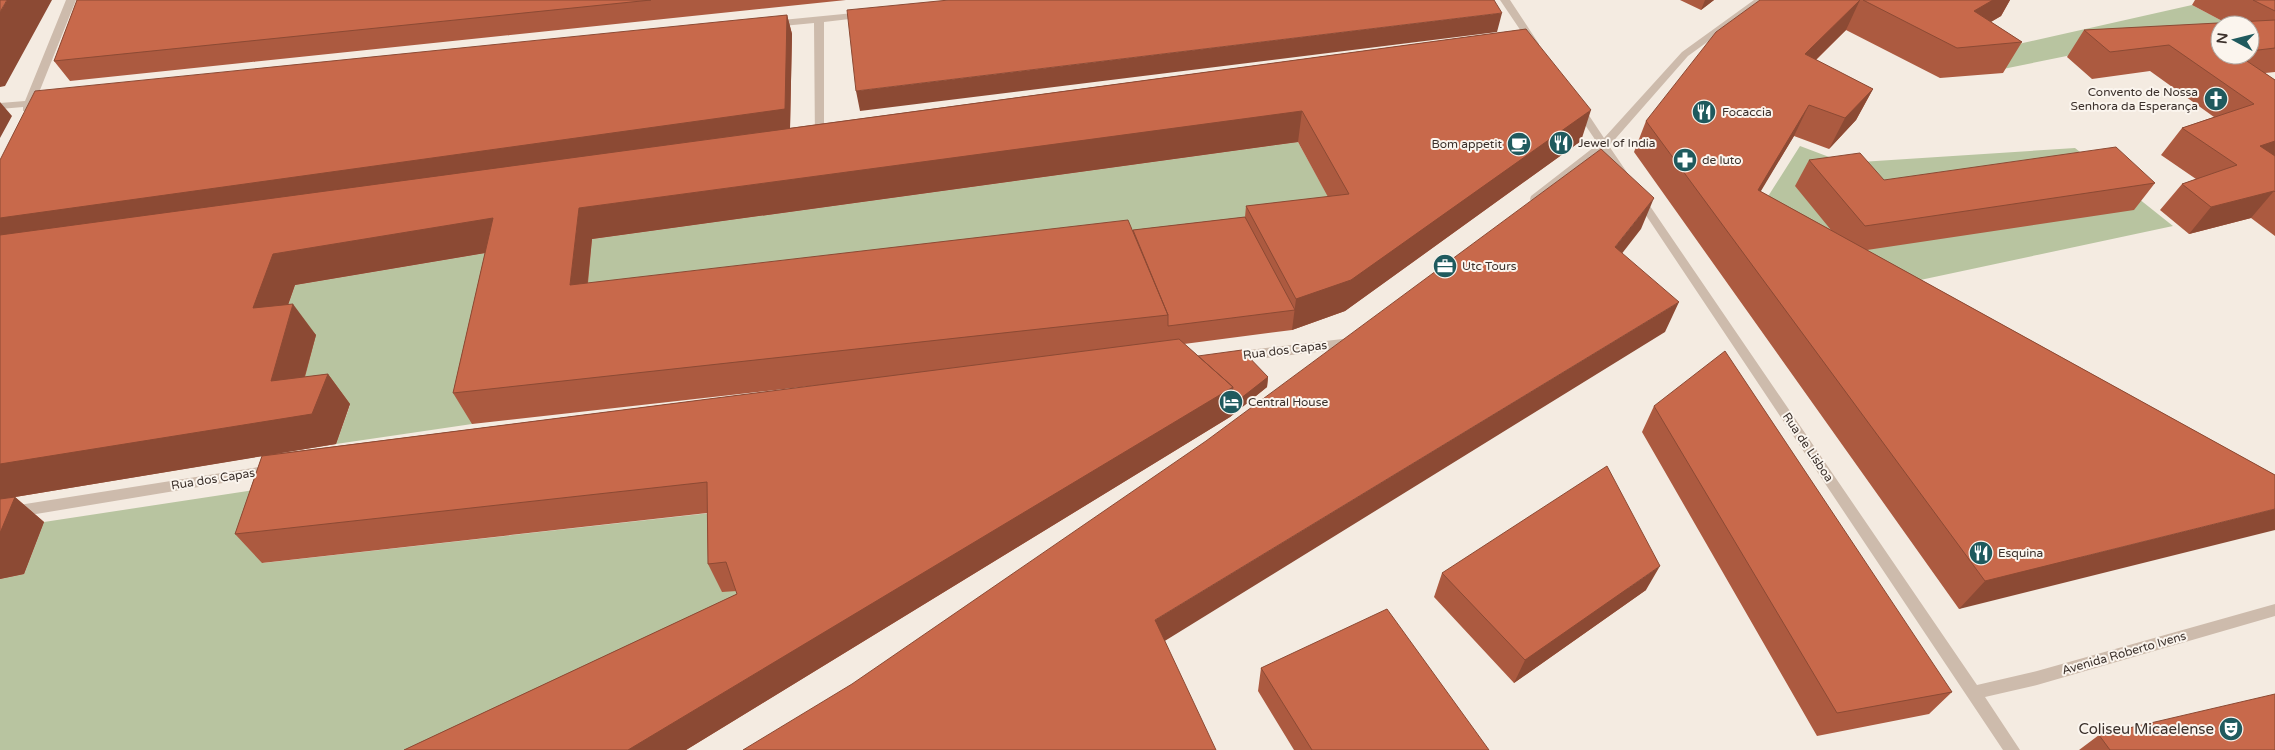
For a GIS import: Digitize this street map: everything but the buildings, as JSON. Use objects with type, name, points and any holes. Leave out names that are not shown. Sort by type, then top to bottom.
[{"type":"street","points":[[21,122],[30,104],[71,0]]},
{"type":"street","points":[[1505,0],[1533,49]]},
{"type":"street","points":[[1528,204],[1605,144],[1685,54],[1760,0]]},
{"type":"street","points":[[759,26],[878,13]]},
{"type":"street","points":[[819,20],[819,141]]},
{"type":"street","name":"Rua de Lisboa","points":[[1572,99],[1605,144],[2012,750]]},
{"type":"street","points":[[0,106],[59,100]]},
{"type":"street","name":"Rua dos Capas","points":[[1222,358],[1355,340],[1326,360]]},
{"type":"street","name":"Rua dos Capas","points":[[0,514],[284,468]]},
{"type":"street","name":"Avenida Roberto Ivens","points":[[1973,693],[2037,678],[2273,614]]},
{"type":"green space","points":[[2192,5],[2211,15],[2210,27],[2003,69],[1978,53]]},
{"type":"green space","points":[[1298,142],[1344,225],[584,316],[592,239]]},
{"type":"green space","points":[[1800,146],[1845,163],[2075,148],[2173,226],[1878,289],[1753,220]]},
{"type":"green space","points":[[509,249],[472,424],[336,444],[350,405],[295,411],[276,339],[295,285]]},
{"type":"green space","points":[[287,485],[263,563],[719,512],[739,591],[750,622],[481,750],[0,750],[0,579],[24,574],[44,522]]},
{"type":"place","name":"Convento de Nossa Senhora da Esperança","points":[[2216,99]]},
{"type":"place","name":"Focaccia","points":[[1704,112]]},
{"type":"place","name":"Jewel of India","points":[[1561,143]]},
{"type":"place","name":"Bom appetit","points":[[1519,144]]},
{"type":"place","name":"de luto","points":[[1685,160]]},
{"type":"place","name":"Utc Tours","points":[[1445,266]]},
{"type":"place","name":"Central House","points":[[1231,402]]},
{"type":"place","name":"Esquina","points":[[1981,553]]},
{"type":"place","name":"Coliseu Micaelense","points":[[2231,729]]}]
